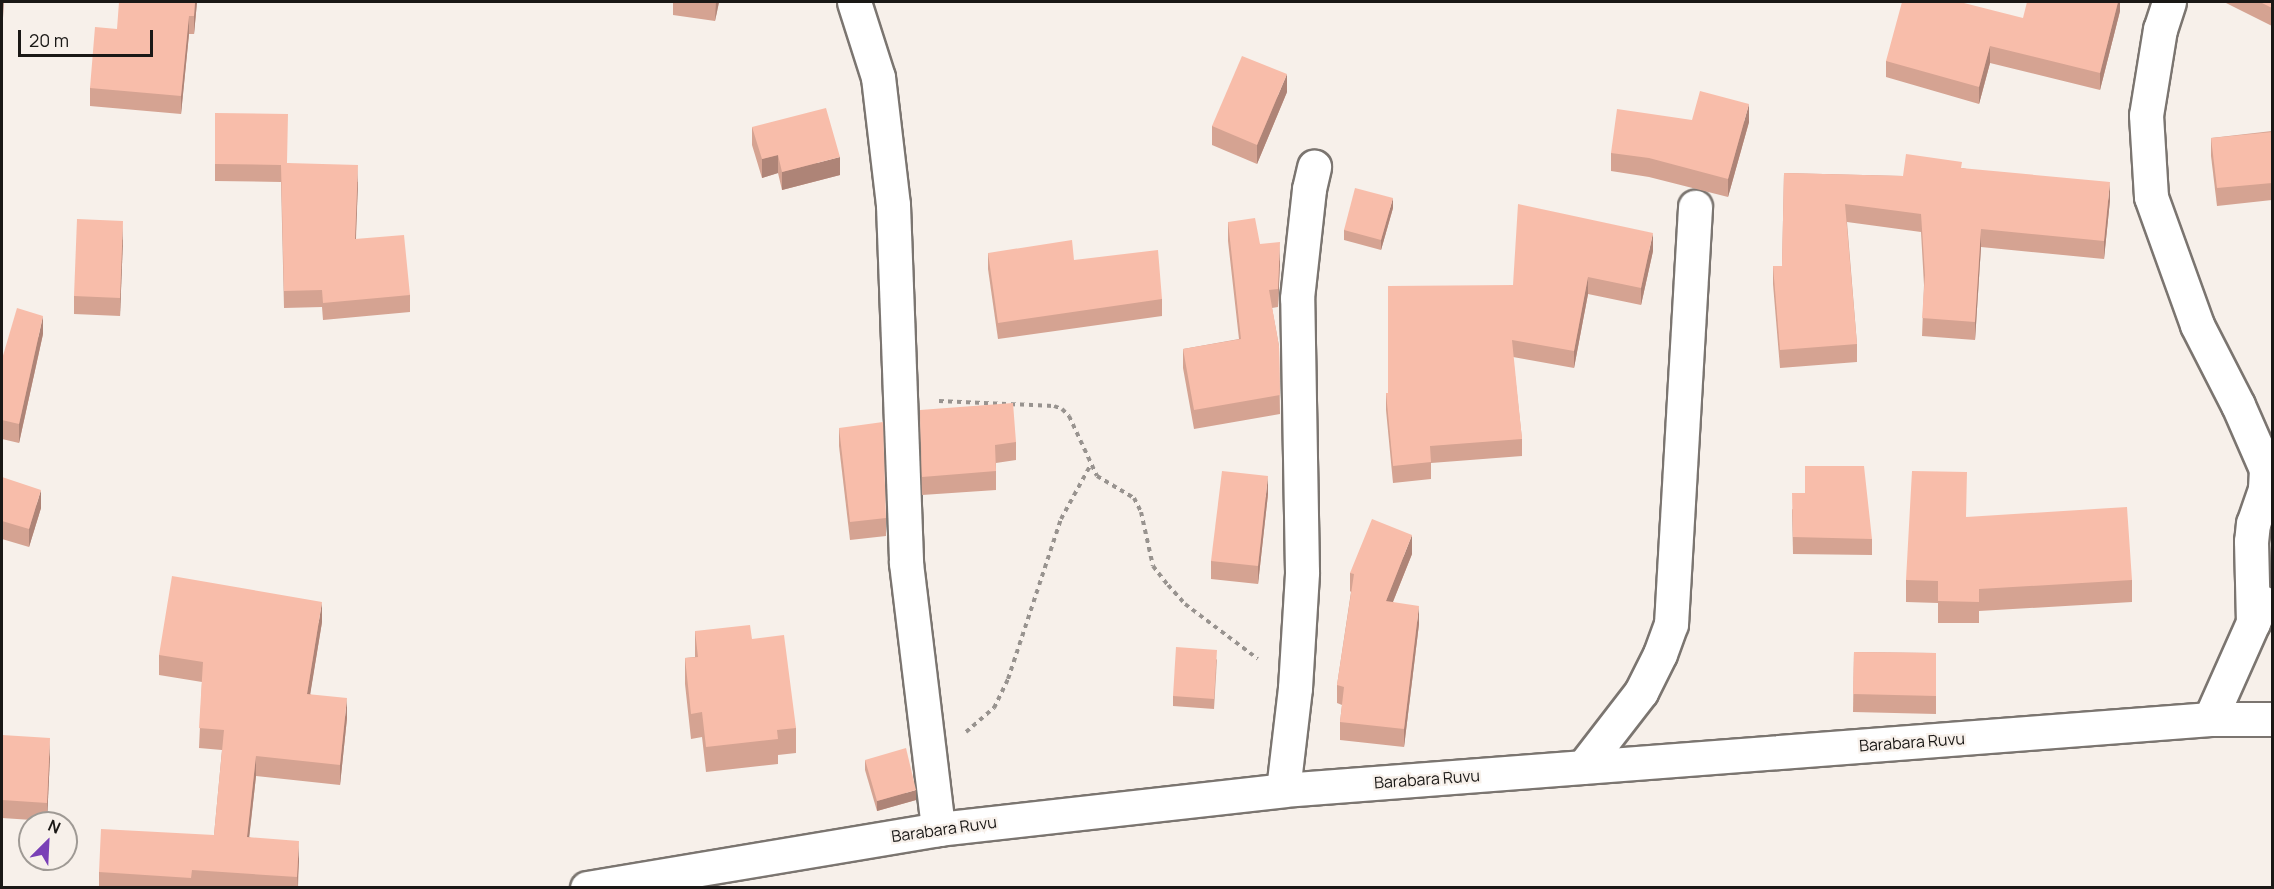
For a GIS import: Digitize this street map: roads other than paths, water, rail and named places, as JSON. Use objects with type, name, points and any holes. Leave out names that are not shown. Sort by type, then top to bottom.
[{"type":"street","points":[[854,2],[878,76],[893,205],[906,563],[938,829]]},
{"type":"street","points":[[2169,2],[2160,29],[2146,115],[2151,197],[2197,325],[2238,405],[2266,469],[2265,489],[2253,523],[2251,541],[2253,623]]},
{"type":"street","points":[[1283,790],[1295,688],[1302,572],[1297,298],[1314,167]]},
{"type":"street","points":[[1583,767],[1641,692],[1660,654],[1671,624],[1695,207]]},
{"type":"street","points":[[2210,719],[2272,577]]},
{"type":"street","name":"Barabara Ruvu","points":[[587,888],[938,829],[1283,790],[2210,719],[2272,719]]}]
